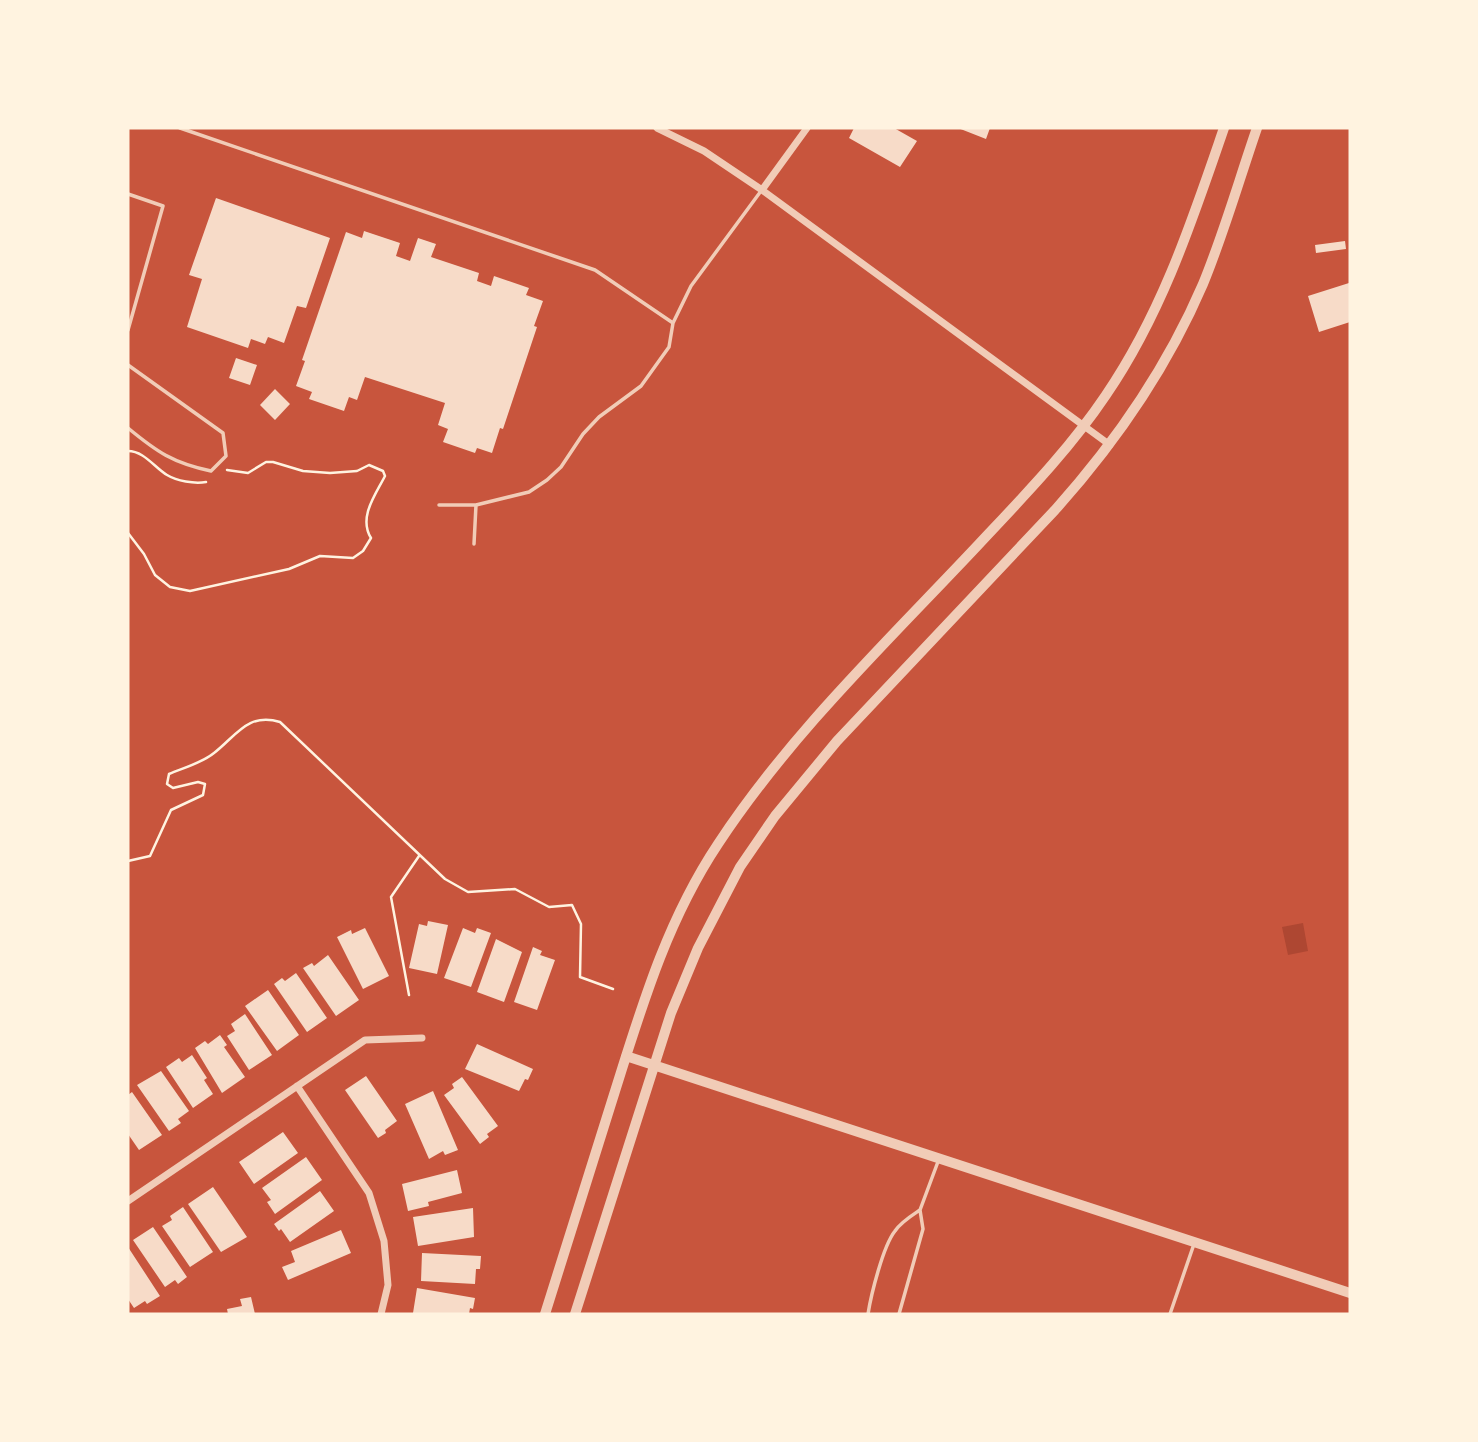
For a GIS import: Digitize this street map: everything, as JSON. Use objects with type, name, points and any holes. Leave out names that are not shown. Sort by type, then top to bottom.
[{"type":"street","points":[[657,128],[704,151],[762,190],[1110,445]]},
{"type":"street","points":[[762,190],[807,128]]},
{"type":"street","points":[[545,1314],[654,968],[671,928],[704,866],[752,795],[804,731],[1047,472],[1084,426],[1124,368],[1166,288],[1185,242],[1224,128]]},
{"type":"street","points":[[575,1314],[684,979],[711,920],[740,867],[775,816],[837,741],[1055,510],[1110,445],[1157,375],[1193,305],[1212,261],[1256,128]]},
{"type":"street","points":[[128,1201],[365,1040],[422,1038]]},
{"type":"street","points":[[626,1056],[1350,1293]]},
{"type":"street","points":[[298,1086],[369,1193],[384,1241],[388,1285],[381,1314]]},
{"type":"lane","points":[[180,128],[595,270],[673,323]]},
{"type":"lane","points":[[439,505],[477,505],[529,492],[554,474],[599,417],[641,386],[669,347],[673,323],[691,286],[762,190]]},
{"type":"lane","points":[[128,194],[163,206],[128,330]]},
{"type":"lane","points":[[128,365],[223,433],[226,456],[211,471],[188,466],[157,452],[128,428]]},
{"type":"lane","points":[[474,544],[477,505]]},
{"type":"lane","points":[[899,1314],[923,1229],[920,1210],[940,1159]]},
{"type":"lane","points":[[868,1314],[885,1249],[893,1232],[920,1210]]},
{"type":"lane","points":[[1170,1314],[1195,1242]]},
{"type":"path","points":[[128,533],[155,575],[170,587],[190,591],[289,569],[320,556],[353,558],[368,544],[371,538],[368,532],[368,506],[385,476],[378,468],[369,465],[357,471],[330,473],[303,471],[273,462],[248,472],[237,471]]},
{"type":"path","points":[[128,861],[150,856],[171,810],[203,794],[205,784],[198,782],[173,788],[167,784],[169,775],[213,754],[232,735],[256,720],[269,719],[280,722],[445,879],[468,892],[515,889],[548,907],[572,905],[581,924],[580,977],[613,989]]},
{"type":"path","points":[[409,995],[391,897],[419,856]]},
{"type":"shaded area","points":[[1303,923],[1308,951],[1288,955],[1282,927]]},
{"type":"building","points":[[854,128],[894,128],[917,141],[900,167],[849,138]]},
{"type":"building","points":[[958,128],[990,128],[986,139]]},
{"type":"building","points":[[216,198],[330,238],[306,308],[297,306],[284,343],[268,337],[265,344],[251,339],[248,348],[187,327],[202,279],[189,275]]},
{"type":"building","points":[[364,231],[400,243],[396,256],[410,261],[418,238],[436,244],[431,257],[479,273],[477,281],[491,286],[494,276],[529,288],[526,295],[543,301],[503,429],[500,428],[492,453],[477,448],[475,453],[443,442],[448,429],[438,425],[445,403],[365,377],[357,400],[349,397],[344,411],[309,399],[312,392],[296,386],[305,361],[302,360],[346,232],[362,238]]},
{"type":"building","points":[[1345,241],[1346,249],[1316,253],[1315,245]]},
{"type":"building","points":[[1349,283],[1350,322],[1319,332],[1308,296]]},
{"type":"building","points":[[236,358],[257,365],[250,385],[229,378]]},
{"type":"building","points":[[275,389],[290,404],[275,420],[260,405]]},
{"type":"building","points":[[428,921],[448,925],[437,974],[409,968],[419,924],[427,926]]},
{"type":"building","points":[[365,928],[389,976],[363,989],[337,937],[351,930],[352,934]]},
{"type":"building","points":[[463,928],[475,933],[477,928],[491,933],[471,987],[444,978]]},
{"type":"building","points":[[496,939],[522,952],[504,1002],[477,992]]},
{"type":"building","points":[[533,947],[542,951],[540,955],[555,960],[537,1010],[514,1002]]},
{"type":"building","points":[[328,955],[359,1000],[336,1016],[303,968],[312,963],[314,966]]},
{"type":"building","points":[[296,973],[327,1018],[307,1032],[274,984],[282,978],[285,981]]},
{"type":"building","points":[[268,990],[299,1035],[277,1051],[245,1006]]},
{"type":"building","points":[[245,1014],[272,1055],[249,1070],[227,1036],[235,1031],[231,1024]]},
{"type":"building","points":[[220,1035],[227,1045],[224,1047],[245,1077],[222,1093],[195,1048],[205,1041],[208,1044]]},
{"type":"building","points":[[477,1044],[533,1069],[519,1091],[465,1069]]},
{"type":"building","points":[[192,1055],[207,1078],[204,1080],[213,1094],[193,1108],[166,1067],[179,1058],[182,1062]]},
{"type":"building","points":[[161,1071],[189,1111],[178,1119],[181,1123],[169,1131],[137,1085]]},
{"type":"building","points":[[366,1076],[397,1121],[378,1138],[345,1090]]},
{"type":"building","points":[[462,1077],[498,1126],[487,1134],[489,1137],[480,1144],[444,1095],[454,1088],[452,1084]]},
{"type":"building","points":[[433,1091],[458,1150],[445,1155],[443,1151],[429,1159],[405,1104]]},
{"type":"building","points":[[132,1092],[162,1135],[139,1150],[128,1134],[128,1095]]},
{"type":"building","points":[[283,1132],[298,1153],[254,1184],[239,1162]]},
{"type":"building","points":[[306,1157],[322,1180],[275,1214],[267,1202],[271,1200],[262,1188]]},
{"type":"building","points":[[457,1170],[462,1193],[428,1202],[429,1206],[408,1211],[402,1184]]},
{"type":"building","points":[[213,1187],[247,1237],[221,1252],[188,1204]]},
{"type":"building","points":[[320,1191],[334,1211],[290,1242],[274,1224]]},
{"type":"building","points":[[183,1207],[213,1252],[190,1267],[162,1226],[172,1220],[170,1216]]},
{"type":"building","points":[[473,1208],[474,1237],[418,1246],[413,1217]]},
{"type":"building","points":[[153,1227],[187,1277],[178,1284],[175,1280],[165,1287],[133,1240]]},
{"type":"building","points":[[341,1230],[351,1253],[288,1280],[282,1267],[295,1262],[291,1251]]},
{"type":"building","points":[[128,1247],[160,1296],[134,1308],[128,1299]]},
{"type":"building","points":[[422,1253],[481,1256],[480,1269],[476,1269],[475,1284],[421,1281]]},
{"type":"building","points":[[417,1288],[475,1298],[473,1309],[470,1308],[469,1314],[413,1313]]},
{"type":"building","points":[[251,1297],[255,1314],[228,1314],[227,1309],[242,1306],[240,1299]]}]
